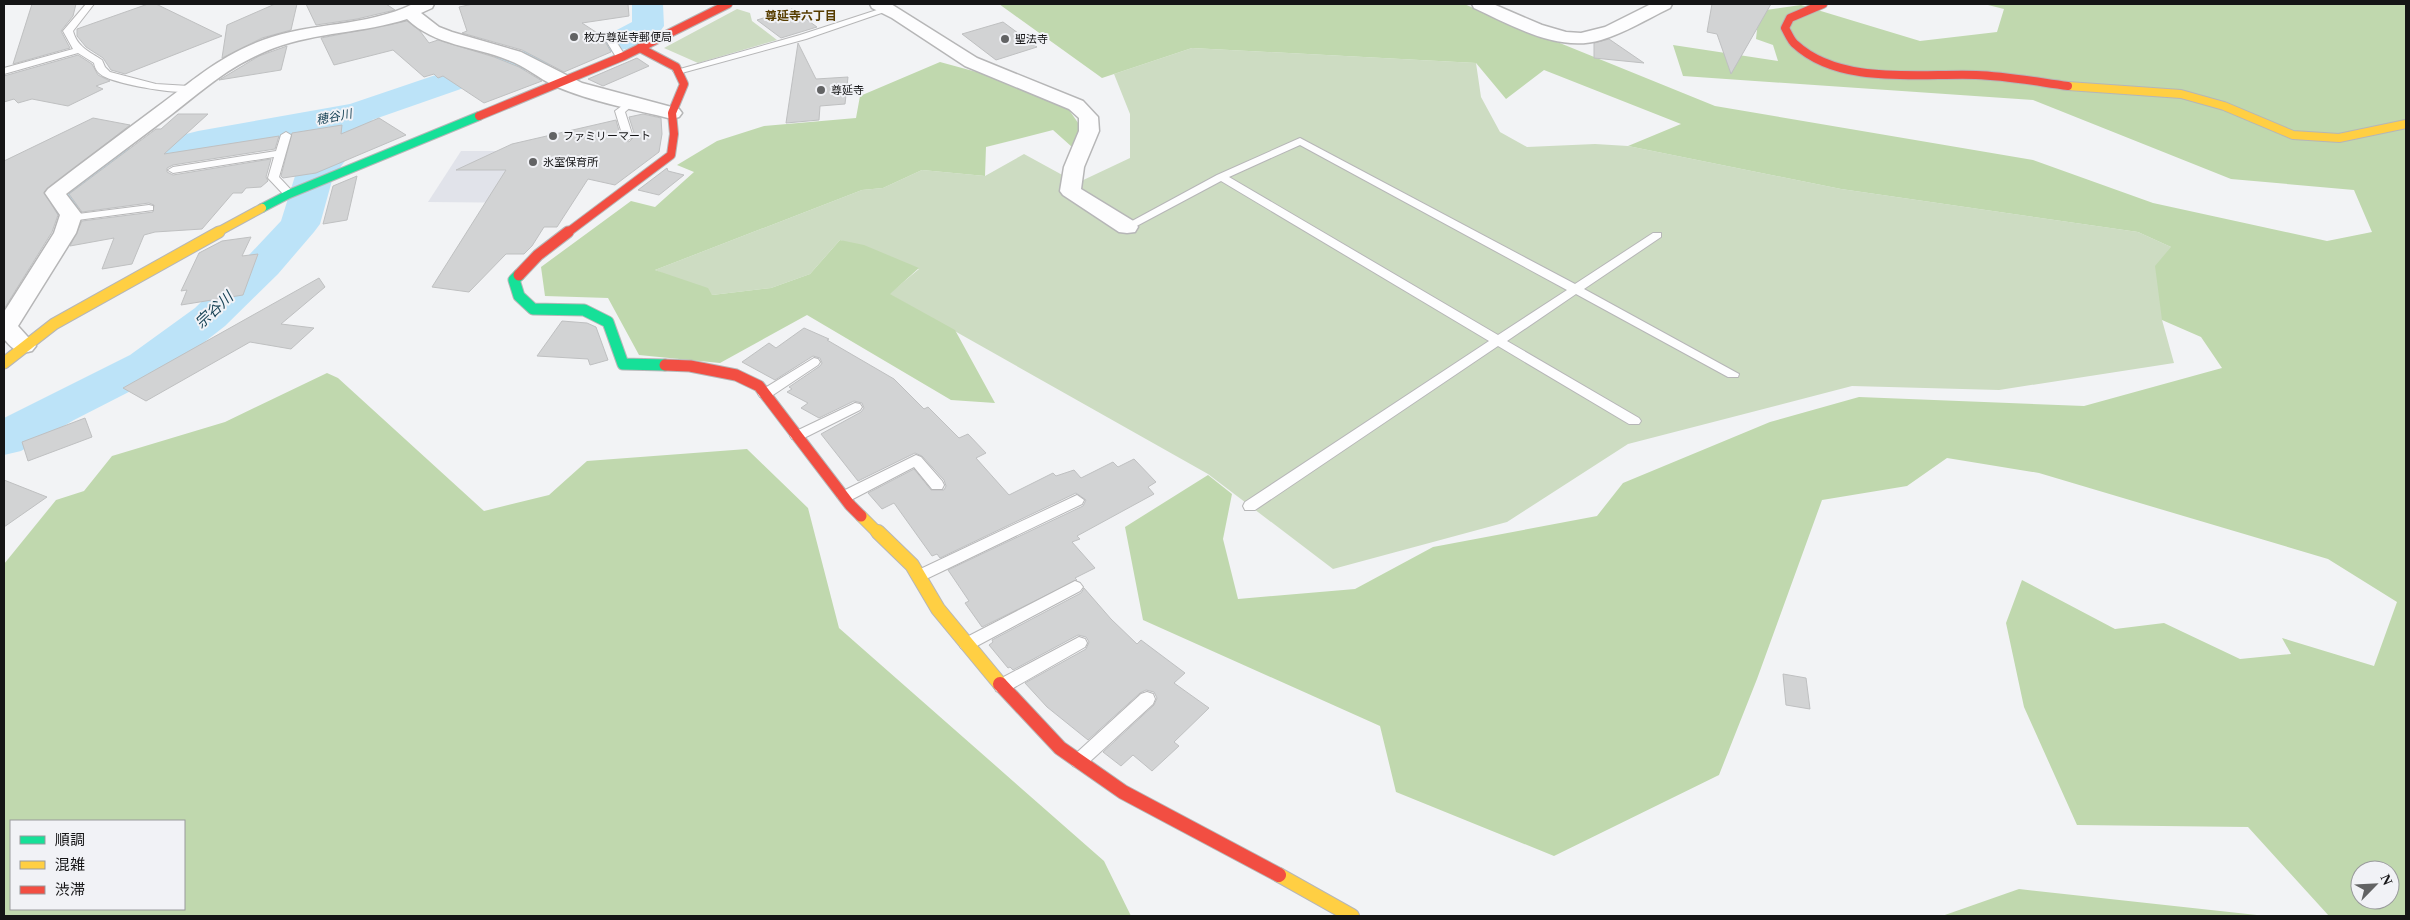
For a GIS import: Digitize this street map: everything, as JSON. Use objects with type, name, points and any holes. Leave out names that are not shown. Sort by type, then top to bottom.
[{"type":"street","points":[[4,363],[14,345],[289,194],[562,82],[618,52],[640,48],[728,4]]},
{"type":"street","points":[[1480,4],[1547,32],[1577,39],[1594,37],[1664,4]]},
{"type":"street","points":[[1824,4],[1790,18],[1784,28],[1794,44],[1823,62],[1854,71],[1894,76],[1977,75],[2060,85],[2180,94],[2224,106],[2293,135],[2313,137],[2339,138],[2406,124]]},
{"type":"street","points":[[883,6],[971,62],[1076,105],[1088,117],[1088,131],[1074,167],[1070,191],[1127,227]]},
{"type":"street","points":[[14,345],[6,327],[65,234],[71,216],[55,193],[215,71],[248,53],[294,35],[364,24],[418,8],[418,22],[435,32],[514,56],[562,82],[630,103],[672,113]]},
{"type":"street","points":[[640,48],[665,59],[678,71],[684,84],[672,113],[674,134],[670,155],[538,255],[514,280],[519,296],[533,309],[584,310],[608,322],[623,364],[690,366],[736,375],[759,386],[844,497],[912,565],[938,609],[1002,686],[1060,748],[1123,792],[1327,900],[1352,916]]},
{"type":"lane","points":[[90,4],[68,31],[70,42],[78,50],[87,53],[100,62],[100,68],[107,74],[156,87],[190,89]]},
{"type":"lane","points":[[678,71],[803,37],[883,6]]},
{"type":"lane","points":[[609,37],[618,52]]},
{"type":"lane","points":[[4,71],[78,50]]},
{"type":"lane","points":[[628,137],[620,111],[630,103]]},
{"type":"lane","points":[[286,135],[273,178],[289,194]]},
{"type":"lane","points":[[1127,227],[1221,177],[1300,141],[1577,288],[1732,374]]},
{"type":"lane","points":[[173,170],[281,154]]},
{"type":"lane","points":[[1221,177],[1634,421]]},
{"type":"lane","points":[[71,216],[149,208]]},
{"type":"lane","points":[[1250,506],[1657,235]]},
{"type":"lane","points":[[765,394],[814,362]]},
{"type":"lane","points":[[797,436],[856,407]]},
{"type":"lane","points":[[844,497],[916,460],[937,484]]},
{"type":"lane","points":[[919,576],[1077,500]]},
{"type":"lane","points":[[967,644],[1075,587]]},
{"type":"lane","points":[[1002,686],[1079,643]]},
{"type":"lane","points":[[1079,761],[1147,699]]},
{"type":"shaded area","points":[[461,151],[580,151],[542,203],[428,202]]},
{"type":"green space","points":[[999,4],[1464,4],[1715,106],[2033,160],[2153,203],[2327,241],[2372,232],[2354,190],[2231,179],[2033,100],[1683,76],[1673,45],[1778,61],[1773,45],[1756,39],[1759,11],[1801,5],[1920,41],[1997,32],[2004,9],[1984,4],[2406,4],[2406,916],[2329,916],[2248,827],[2077,825],[2024,707],[2006,623],[2022,580],[2115,629],[2164,623],[2240,659],[2291,654],[2282,638],[2374,666],[2397,602],[2328,559],[2039,473],[1947,458],[1907,486],[1822,500],[1757,679],[1719,775],[1554,856],[1396,792],[1380,726],[1143,620],[1125,527],[1208,475],[1232,494],[1223,539],[1238,599],[1355,589],[1433,547],[1597,516],[1623,483],[1770,422],[1859,397],[2084,406],[2222,368],[2201,337],[2162,320],[2155,266],[2171,247],[2138,232],[1841,189],[1628,146],[1681,124],[1544,70],[1506,99],[1476,63],[1192,48],[1102,78]]},
{"type":"green space","points":[[737,9],[750,13],[752,21],[777,40],[698,63],[664,48]]},
{"type":"green space","points":[[1192,48],[1476,63],[1481,97],[1500,132],[1527,147],[1595,144],[1628,146],[1841,189],[2138,232],[2171,247],[2162,320],[2174,363],[1999,390],[1852,386],[1628,444],[1507,522],[1333,569],[1208,474],[889,294],[919,269],[840,240],[810,274],[771,288],[712,295],[655,270],[862,190],[883,188],[922,170],[985,176],[1024,154],[1077,183],[1130,158],[1130,114],[1114,74]]},
{"type":"green space","points":[[940,62],[1058,94],[1083,130],[1072,147],[1053,130],[986,147],[985,176],[922,170],[883,188],[862,190],[655,270],[708,288],[712,295],[771,288],[810,274],[840,240],[864,245],[919,268],[890,294],[955,330],[995,403],[951,400],[807,315],[720,363],[639,355],[608,298],[545,296],[541,267],[631,201],[655,207],[694,172],[677,165],[717,141],[764,126],[856,118],[860,96]]},
{"type":"green space","points":[[327,373],[338,378],[484,511],[549,495],[587,461],[747,449],[808,508],[839,628],[1104,861],[1131,916],[4,916],[4,564],[56,500],[84,491],[112,456],[225,422]]},
{"type":"green space","points":[[2019,889],[2266,916],[1942,916]]},
{"type":"building","points":[[32,4],[76,4],[73,16],[61,31],[70,48],[13,64]]},
{"type":"building","points":[[148,4],[156,4],[222,36],[125,74],[111,70],[103,58],[86,47],[77,36],[77,29]]},
{"type":"building","points":[[275,4],[297,4],[291,30],[262,38],[222,58],[227,25]]},
{"type":"building","points":[[306,4],[386,4],[395,10],[357,19],[316,25]]},
{"type":"building","points":[[473,4],[628,4],[629,16],[582,23],[602,36],[611,52],[564,72],[522,50],[462,33],[467,31],[459,7]]},
{"type":"building","points":[[1712,4],[1771,4],[1731,74],[1717,34],[1707,32]]},
{"type":"building","points":[[792,9],[817,27],[781,38],[757,20]]},
{"type":"building","points":[[407,21],[420,31],[429,43],[438,40],[494,57],[519,67],[542,81],[484,103],[443,76],[438,78],[434,74],[424,77],[393,50],[334,65],[321,38]]},
{"type":"building","points":[[1003,22],[1037,47],[996,60],[962,34]]},
{"type":"building","points":[[1609,39],[1644,63],[1594,58],[1594,43]]},
{"type":"building","points":[[798,43],[816,79],[848,77],[845,104],[820,106],[819,120],[786,123]]},
{"type":"building","points":[[287,46],[281,70],[219,80],[259,56]]},
{"type":"building","points":[[78,55],[92,64],[98,75],[110,81],[96,86],[103,89],[68,106],[32,99],[18,103],[14,99],[4,102],[4,76]]},
{"type":"building","points":[[637,58],[649,66],[603,86],[588,79]]},
{"type":"building","points":[[178,114],[208,114],[164,154],[279,136],[275,149],[173,165],[167,168],[167,172],[173,175],[271,159],[266,177],[268,181],[261,187],[246,188],[242,193],[233,193],[202,229],[155,232],[144,235],[132,264],[102,269],[114,238],[70,246],[82,221],[153,212],[154,205],[149,203],[82,212],[69,194],[156,129],[161,129]]},
{"type":"building","points":[[643,114],[661,118],[662,134],[659,152],[615,185],[588,179],[557,227],[544,227],[532,246],[524,254],[506,254],[469,292],[432,287],[506,170],[456,170],[512,144],[616,120],[621,138],[629,142],[635,136],[629,117]]},
{"type":"building","points":[[93,118],[130,125],[44,192],[58,215],[52,232],[4,309],[4,161]]},
{"type":"building","points":[[379,118],[406,135],[316,173],[283,178],[281,176],[292,133],[342,125],[341,134]]},
{"type":"building","points":[[667,168],[668,171],[684,175],[659,195],[638,190]]},
{"type":"building","points":[[357,176],[347,220],[323,224],[333,186]]},
{"type":"building","points":[[251,237],[242,256],[258,254],[243,295],[181,305],[187,290],[181,291],[199,253],[222,241]]},
{"type":"building","points":[[319,278],[325,287],[281,324],[314,328],[291,349],[250,342],[146,401],[123,388]]},
{"type":"building","points":[[562,321],[587,323],[596,327],[608,360],[590,365],[588,359],[537,356]]},
{"type":"building","points":[[804,328],[829,339],[827,340],[894,379],[924,409],[928,407],[959,438],[968,434],[986,453],[976,458],[1009,495],[1053,473],[1056,476],[1074,470],[1081,478],[1113,462],[1118,467],[1134,459],[1156,482],[1148,487],[1154,494],[1077,536],[1080,539],[1072,542],[1095,568],[1075,578],[1077,580],[982,627],[965,603],[969,601],[948,570],[1083,506],[1086,500],[1076,493],[940,558],[937,554],[932,556],[894,503],[882,509],[868,493],[914,469],[931,490],[944,490],[946,486],[944,480],[922,456],[915,453],[858,481],[821,434],[861,412],[864,408],[862,403],[854,401],[819,418],[801,408],[808,403],[787,392],[792,389],[789,387],[820,366],[822,363],[820,358],[813,356],[775,380],[742,362],[769,343],[776,348]]},
{"type":"building","points":[[85,418],[92,437],[28,461],[22,442]]},
{"type":"building","points":[[4,480],[47,497],[4,527]]},
{"type":"building","points":[[1084,588],[1111,619],[1137,644],[1141,640],[1185,673],[1174,683],[1209,708],[1174,742],[1179,746],[1152,771],[1133,755],[1121,766],[1103,752],[1154,705],[1157,698],[1154,692],[1146,690],[1140,693],[1088,740],[1047,707],[1025,683],[1086,649],[1089,642],[1086,637],[1078,635],[1013,670],[1010,667],[1008,668],[989,645],[993,642],[992,640],[1081,593]]},
{"type":"building","points":[[1783,674],[1806,678],[1810,709],[1786,705]]},
{"type":"waterway","name":"穂谷川","points":[[4,221],[92,190],[136,158],[198,142],[357,113],[489,68],[623,40],[648,26],[647,4]]},
{"type":"waterway","name":"宗谷川","points":[[4,439],[57,409],[146,365],[210,317],[263,265],[300,224],[314,176],[351,129],[355,118]]},
{"type":"traffic: fast","points":[[262,208],[289,194],[479,116]]},
{"type":"traffic: fast","points":[[519,275],[514,280],[519,296],[533,309],[584,310],[608,322],[623,364],[665,365]]},
{"type":"traffic: slow","points":[[2068,86],[2181,94],[2224,106],[2293,135],[2339,138],[2406,124]]},
{"type":"traffic: slow","points":[[4,363],[54,324],[262,208]]},
{"type":"traffic: slow","points":[[861,516],[912,565],[938,609],[1000,684]]},
{"type":"traffic: slow","points":[[1279,875],[1352,916]]},
{"type":"traffic: jam","points":[[479,116],[624,56],[728,4]]},
{"type":"traffic: jam","points":[[1823,4],[1790,18],[1785,28],[1794,44],[1823,62],[1854,71],[1894,76],[1977,75],[2068,86]]},
{"type":"traffic: jam","points":[[519,275],[538,255],[671,155],[674,134],[672,113],[684,84],[676,67],[640,48]]},
{"type":"traffic: jam","points":[[665,365],[690,366],[736,375],[759,386],[850,505],[861,516]]},
{"type":"traffic: jam","points":[[1000,684],[1060,748],[1123,792],[1279,875]]},
{"type":"place","name":"枚方尊延寺郵便局","points":[[574,37]]},
{"type":"place","name":"聖法寺","points":[[1005,39]]},
{"type":"place","name":"尊延寺","points":[[821,90]]},
{"type":"place","name":"ファミリーマート","points":[[553,136]]},
{"type":"place","name":"氷室保育所","points":[[533,162]]},
{"type":"district","name":"尊延寺六丁目","points":[[801,16]]}]
